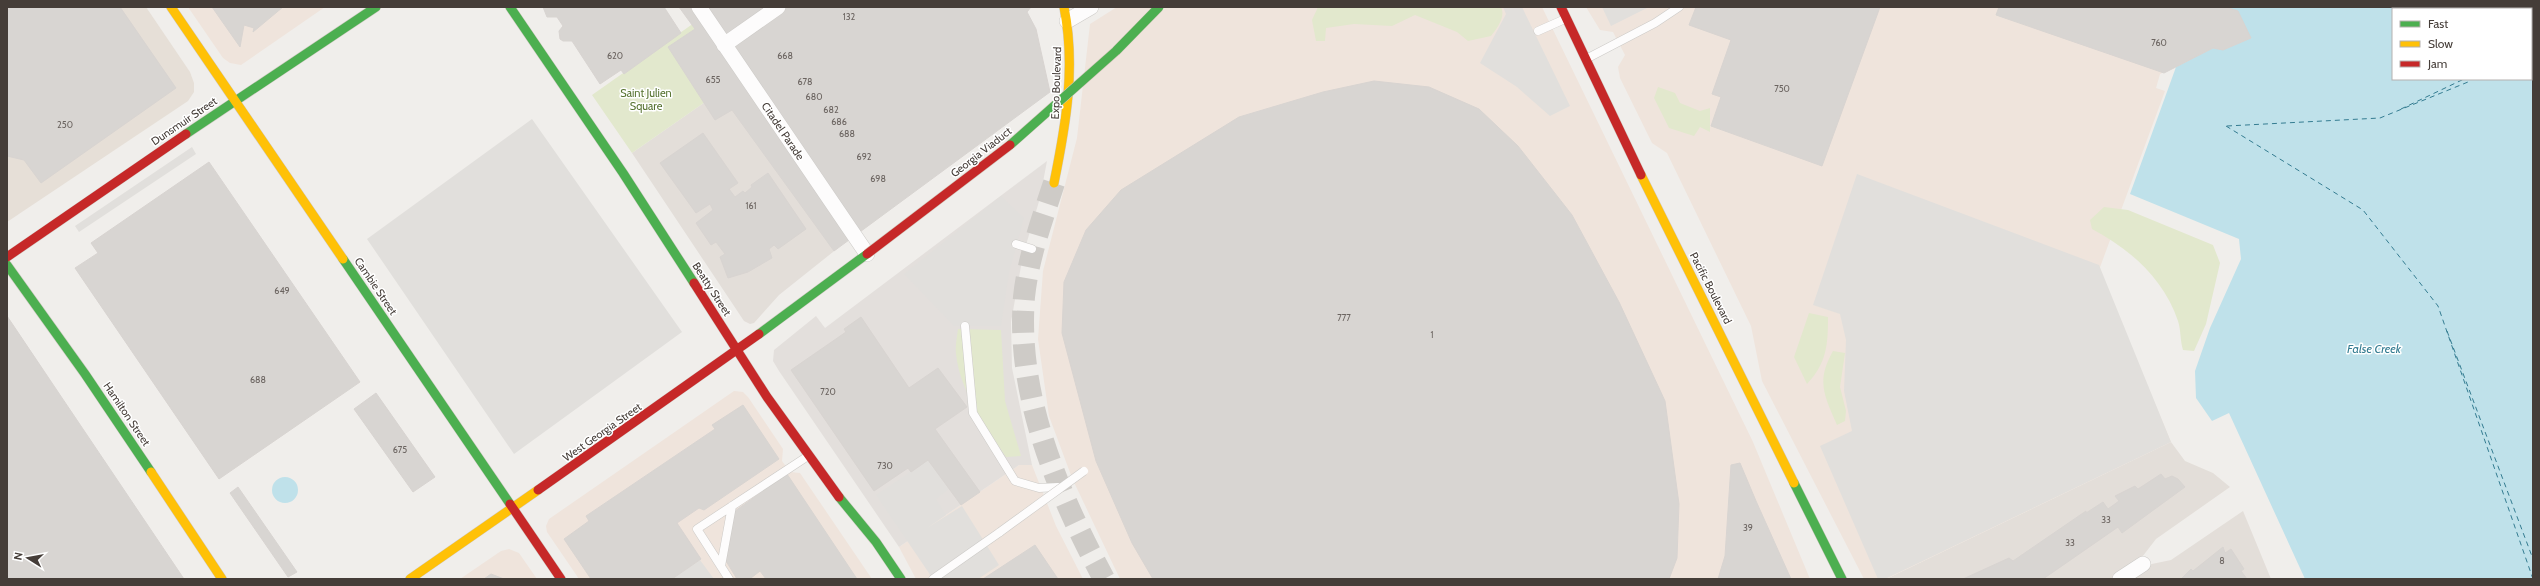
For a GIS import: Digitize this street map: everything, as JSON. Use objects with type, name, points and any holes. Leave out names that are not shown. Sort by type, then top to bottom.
[{"type":"main road","name":"Cambie Street","points":[[171,7],[561,579]]},
{"type":"main road","name":"Dunsmuir Street","points":[[7,257],[235,100],[376,7]]},
{"type":"main road","name":"Beatty Street","points":[[510,7],[627,179],[737,351],[808,456],[832,489],[876,542],[901,579]]},
{"type":"main road","name":"Georgia Viaduct","points":[[805,301],[1019,138],[1116,51],[1159,7]]},
{"type":"main road","name":"Pacific Boulevard","points":[[1561,7],[1584,59],[1842,579]]},
{"type":"main road","name":"Expo Boulevard","points":[[1054,183],[1068,116],[1070,50],[1066,14]]},
{"type":"main road","name":"Hamilton Street","points":[[7,266],[85,374],[222,579]]},
{"type":"main road","name":"West Georgia Street","points":[[410,579],[513,509],[737,351],[805,301]]},
{"type":"street","name":"Citadel Parade","points":[[699,7],[868,254]]},
{"type":"street","points":[[724,45],[778,7]]},
{"type":"street","points":[[1066,14],[1091,7]]},
{"type":"street","points":[[2120,579],[2143,564]]},
{"type":"lane","points":[[1584,59],[1655,23],[1679,7]]},
{"type":"lane","points":[[1538,31],[1566,19]]},
{"type":"lane","points":[[1016,244],[1032,249]]},
{"type":"lane","points":[[966,326],[973,413],[1015,480],[1038,488],[1058,487]]},
{"type":"lane","points":[[729,579],[697,529],[808,456]]},
{"type":"lane","points":[[932,579],[1084,471]]},
{"type":"lane","points":[[721,566],[732,506]]},
{"type":"shaded area","points":[[7,7],[146,7],[190,72],[194,83],[194,92],[188,101],[7,222]]},
{"type":"shaded area","points":[[188,7],[325,7],[241,65],[230,63],[223,58]]},
{"type":"shaded area","points":[[1117,7],[1542,7],[1753,442],[1810,579],[1120,579],[1072,478],[1049,416],[1038,339],[1043,271],[1077,138],[1090,24]]},
{"type":"shaded area","points":[[1503,7],[1522,7],[1570,106],[1550,116],[1517,87],[1480,63],[1506,14]]},
{"type":"shaded area","points":[[1586,7],[2226,7],[2251,38],[2223,50],[2213,48],[2160,74],[2156,88],[2165,91],[2099,270],[2171,442],[1886,579],[1864,579],[1762,381],[1751,326],[1667,153],[1652,143],[1620,78],[1618,67],[1625,55],[1613,32],[1600,30]]},
{"type":"shaded area","points":[[1602,7],[1649,7],[1611,26]]},
{"type":"shaded area","points":[[728,86],[838,248],[779,295],[754,323],[750,324],[744,321],[632,153]]},
{"type":"shaded area","points":[[532,119],[682,332],[514,454],[367,239]]},
{"type":"shaded area","points":[[192,147],[196,154],[79,232],[75,226]]},
{"type":"shaded area","points":[[1047,161],[1040,198],[1023,255],[1011,322],[1012,368],[1032,465],[1019,465],[899,547],[779,371],[773,361],[774,350],[816,316],[825,328]]},
{"type":"shaded area","points":[[1857,174],[2099,265],[2171,442],[1885,579],[1878,579],[1820,446],[1852,431],[1844,391],[1846,340],[1840,314],[1813,305]]},
{"type":"shaded area","points":[[1001,196],[1024,218],[1009,273],[1001,326],[954,326],[904,274]]},
{"type":"shaded area","points":[[734,391],[743,392],[748,397],[783,449],[782,461],[790,472],[800,473],[872,579],[579,579],[547,532],[546,526],[549,519]]},
{"type":"shaded area","points":[[2171,442],[2185,461],[2213,473],[2230,487],[2156,539],[2139,561],[2110,579],[1886,579]]},
{"type":"shaded area","points":[[928,460],[949,489],[936,499],[946,515],[927,528],[962,506],[999,565],[978,579],[933,579],[876,495]]},
{"type":"shaded area","points":[[1019,465],[1032,465],[1056,526],[1083,579],[916,579],[899,547]]},
{"type":"shaded area","points":[[2243,511],[2271,579],[2128,579],[2147,565],[2171,560]]},
{"type":"shaded area","points":[[509,549],[519,553],[537,579],[460,579],[501,551]]},
{"type":"shaded area","points":[[700,560],[714,579],[672,579]]},
{"type":"green space","points":[[1318,7],[1501,7],[1502,18],[1491,36],[1468,41],[1457,32],[1415,15],[1392,26],[1354,24],[1326,28],[1325,41],[1316,41],[1312,20]]},
{"type":"green space","name":"Saint Julien Square","points":[[694,23],[728,86],[632,153],[592,95]]},
{"type":"green space","points":[[1658,87],[1675,93],[1680,103],[1700,111],[1710,108],[1710,132],[1700,127],[1694,136],[1669,128],[1654,98]]},
{"type":"green space","points":[[2104,207],[2128,210],[2213,245],[2220,263],[2206,324],[2194,351],[2183,350],[2178,321],[2172,306],[2155,279],[2120,246],[2092,229],[2090,220]]},
{"type":"green space","points":[[1809,313],[1828,317],[1828,327],[1825,353],[1819,368],[1807,384],[1794,357]]},
{"type":"green space","points":[[958,329],[1001,330],[1005,401],[1021,456],[1006,457],[982,421],[968,395],[958,368],[956,345]]},
{"type":"green space","points":[[1833,351],[1845,353],[1840,387],[1846,411],[1845,421],[1837,425],[1828,405],[1823,380]]},
{"type":"water","name":"False Creek","points":[[2226,7],[2533,7],[2533,579],[2305,579],[2229,413],[2212,421],[2196,398],[2195,371],[2210,328],[2241,259],[2239,239],[2130,194],[2176,67],[2213,48],[2223,50],[2251,38]]},
{"type":"water","points":[[285,477],[295,480],[298,490],[295,500],[285,503],[275,500],[272,490],[275,480]]},
{"type":"building","points":[[7,7],[120,7],[176,88],[41,183],[24,160],[7,156]]},
{"type":"building","points":[[212,7],[283,7],[253,32],[254,28],[244,25],[240,47]]},
{"type":"building","points":[[543,7],[664,7],[681,33],[624,74],[621,70],[600,84],[572,41],[563,41],[560,39],[559,31],[563,26],[557,17],[547,17]]},
{"type":"building","points":[[679,7],[1031,7],[1027,12],[1036,29],[1050,92],[834,251],[732,110],[715,120],[668,47],[695,29]]},
{"type":"building","points":[[1696,7],[1880,7],[1822,166],[1711,126],[1721,97],[1712,94],[1731,40],[1689,25]]},
{"type":"building","points":[[1999,7],[2226,7],[2238,11],[2251,38],[2223,50],[2213,48],[2164,73],[1996,15]]},
{"type":"building","points":[[1374,81],[1429,87],[1479,109],[1518,146],[1572,215],[1619,302],[1665,401],[1679,504],[1677,558],[1669,579],[1153,579],[1132,543],[1096,461],[1062,333],[1064,282],[1086,230],[1121,190],[1239,117],[1323,92]]},
{"type":"building","points":[[703,133],[738,183],[729,189],[735,197],[743,191],[745,193],[752,187],[751,185],[768,173],[806,229],[778,249],[774,245],[769,249],[772,258],[748,272],[728,278],[720,257],[725,254],[716,242],[711,245],[696,223],[713,210],[710,204],[696,213],[660,163]]},
{"type":"building","points":[[209,162],[360,382],[219,479],[75,268],[98,253],[91,243]]},
{"type":"building","points":[[7,316],[52,383],[184,579],[7,579]]},
{"type":"building","points":[[861,317],[909,388],[938,368],[967,407],[935,429],[980,492],[961,505],[928,460],[911,472],[908,468],[874,491],[791,370],[846,332],[844,329]]},
{"type":"building","points":[[376,393],[435,477],[413,492],[354,409]]},
{"type":"building","points":[[743,405],[779,459],[704,510],[699,508],[677,523],[701,559],[672,579],[591,579],[564,539],[589,521],[586,516],[715,429],[712,425]]},
{"type":"building","points":[[1740,463],[1791,579],[1718,579],[1725,556],[1731,465]]},
{"type":"building","points":[[787,474],[857,579],[766,579],[760,571],[751,578],[737,579],[726,561],[735,511]]},
{"type":"building","points":[[2161,474],[2165,479],[2172,476],[2178,479],[2185,487],[2122,533],[2118,527],[2043,579],[1963,579],[2009,558],[2013,561],[2086,511],[2086,513],[2103,502],[2108,509],[2119,501],[2115,496],[2135,486],[2138,489]]},
{"type":"building","points":[[238,487],[297,572],[288,577],[230,493]]},
{"type":"building","points":[[1035,545],[1058,579],[983,579]]},
{"type":"building","points":[[2223,547],[2225,553],[2231,549],[2244,569],[2241,571],[2247,579],[2181,579],[2191,569],[2193,571]]},
{"type":"building","points":[[491,574],[504,579],[484,579]]},
{"type":"ferry route","points":[[2401,109],[2462,80]]},
{"type":"ferry route","points":[[2227,126],[2380,118],[2468,82],[2469,80]]},
{"type":"ferry route","points":[[2226,126],[2363,210],[2438,306],[2533,579]]},
{"type":"ferry route","points":[[2447,331],[2533,559]]},
{"type":"tunnel","points":[[1054,183],[1036,239],[1026,282],[1023,334],[1027,371],[1034,407],[1056,478],[1071,513],[1104,579]]},
{"type":"traffic: fast","points":[[186,134],[376,7]]},
{"type":"traffic: fast","points":[[510,7],[623,173],[694,283]]},
{"type":"traffic: fast","points":[[1010,145],[1116,51],[1159,7]]},
{"type":"traffic: fast","points":[[759,334],[867,254]]},
{"type":"traffic: fast","points":[[343,259],[510,504]]},
{"type":"traffic: fast","points":[[7,265],[85,374],[151,472]]},
{"type":"traffic: fast","points":[[1794,483],[1842,579]]},
{"type":"traffic: fast","points":[[839,497],[876,542],[901,579]]},
{"type":"traffic: slow","points":[[171,7],[343,259]]},
{"type":"traffic: slow","points":[[1054,183],[1066,117],[1068,95],[1068,29],[1064,7]]},
{"type":"traffic: slow","points":[[1641,175],[1794,483]]},
{"type":"traffic: slow","points":[[151,472],[222,579]]},
{"type":"traffic: slow","points":[[410,579],[538,490]]},
{"type":"traffic: jam","points":[[1561,7],[1641,175]]},
{"type":"traffic: jam","points":[[7,257],[186,134]]},
{"type":"traffic: jam","points":[[867,254],[1010,145]]},
{"type":"traffic: jam","points":[[694,283],[767,397],[839,497]]},
{"type":"traffic: jam","points":[[538,490],[759,334]]},
{"type":"traffic: jam","points":[[510,504],[561,579]]}]
